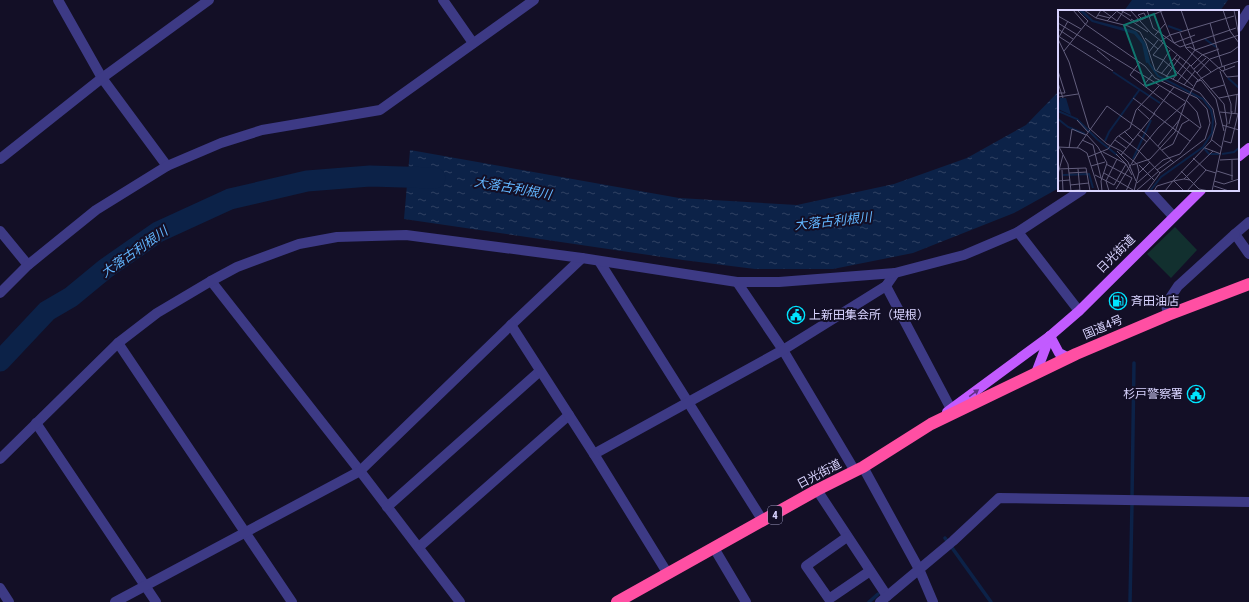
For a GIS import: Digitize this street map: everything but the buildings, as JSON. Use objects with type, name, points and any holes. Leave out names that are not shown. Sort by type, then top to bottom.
[{"type":"highway","name":"国道4号","points":[[1036,373],[1168,315],[1249,284]]},
{"type":"highway","name":"日光街道","points":[[617,602],[817,490],[859,469],[931,424],[1036,373]]},
{"type":"main road","points":[[1239,156],[1249,148]]},
{"type":"main road","name":"日光街道","points":[[931,424],[1050,336],[1079,311],[1172,216],[1200,191]]},
{"type":"main road","points":[[1050,336],[1059,353],[1069,358]]},
{"type":"main road","points":[[1036,373],[1050,336]]},
{"type":"street","points":[[58,0],[102,78],[167,166]]},
{"type":"street","points":[[0,159],[102,78],[209,0]]},
{"type":"street","points":[[443,0],[473,43]]},
{"type":"street","points":[[0,293],[28,265],[96,210],[167,166],[221,142],[262,130],[380,110],[534,0]]},
{"type":"street","points":[[1239,25],[1249,10]]},
{"type":"street","points":[[0,459],[118,343],[157,314],[210,281],[237,267],[298,244],[337,237],[406,234],[582,258],[737,282],[779,282],[895,273],[964,254],[1018,232],[1080,191]]},
{"type":"street","points":[[1150,191],[1172,216]]},
{"type":"street","points":[[1168,315],[1166,304],[1178,286],[1249,222]]},
{"type":"street","points":[[0,231],[28,265]]},
{"type":"street","points":[[1018,232],[1079,311]]},
{"type":"street","points":[[1235,234],[1249,254]]},
{"type":"street","points":[[114,602],[360,471],[582,258]]},
{"type":"street","points":[[599,261],[763,521]]},
{"type":"street","points":[[594,454],[783,350],[886,286],[895,273]]},
{"type":"street","points":[[210,281],[360,471],[460,602]]},
{"type":"street","points":[[737,282],[783,350],[859,469],[919,569],[933,602]]},
{"type":"street","points":[[886,286],[952,409]]},
{"type":"street","points":[[511,325],[594,454],[668,574]]},
{"type":"street","points":[[118,343],[292,602]]},
{"type":"street","points":[[387,507],[540,371]]},
{"type":"street","points":[[419,547],[569,415]]},
{"type":"street","points":[[36,423],[156,602]]},
{"type":"street","points":[[817,490],[870,571],[883,599],[953,541],[999,498],[1249,502]]},
{"type":"street","points":[[847,538],[806,566],[828,599],[870,571]]},
{"type":"street","points":[[714,548],[746,602]]},
{"type":"street","points":[[0,588],[9,602]]},
{"type":"green space","points":[[1175,227],[1197,250],[1171,278],[1147,254]]},
{"type":"water","points":[[1132,0],[1228,0],[1221,10],[1125,10]]},
{"type":"water","points":[[1058,92],[1058,189],[1014,213],[913,253],[833,269],[755,269],[683,260],[404,219],[410,150],[679,198],[797,205],[894,184],[967,158],[1026,125]]},
{"type":"waterway","name":"大落古利根川","points":[[0,361],[47,311],[71,297],[105,269],[158,232],[230,199],[307,181],[370,176],[435,178]]},
{"type":"waterway","points":[[1132,497],[1134,363]]},
{"type":"waterway","points":[[1130,602],[1132,504]]},
{"type":"waterway","points":[[945,538],[991,602]]},
{"type":"waterway","points":[[869,602],[878,594]]},
{"type":"place","name":"斉田油店","points":[[1118,301]]},
{"type":"place","name":"上新田集会所（堤根）","points":[[796,315]]},
{"type":"place","name":"杉戸警察署","points":[[1196,394]]}]
